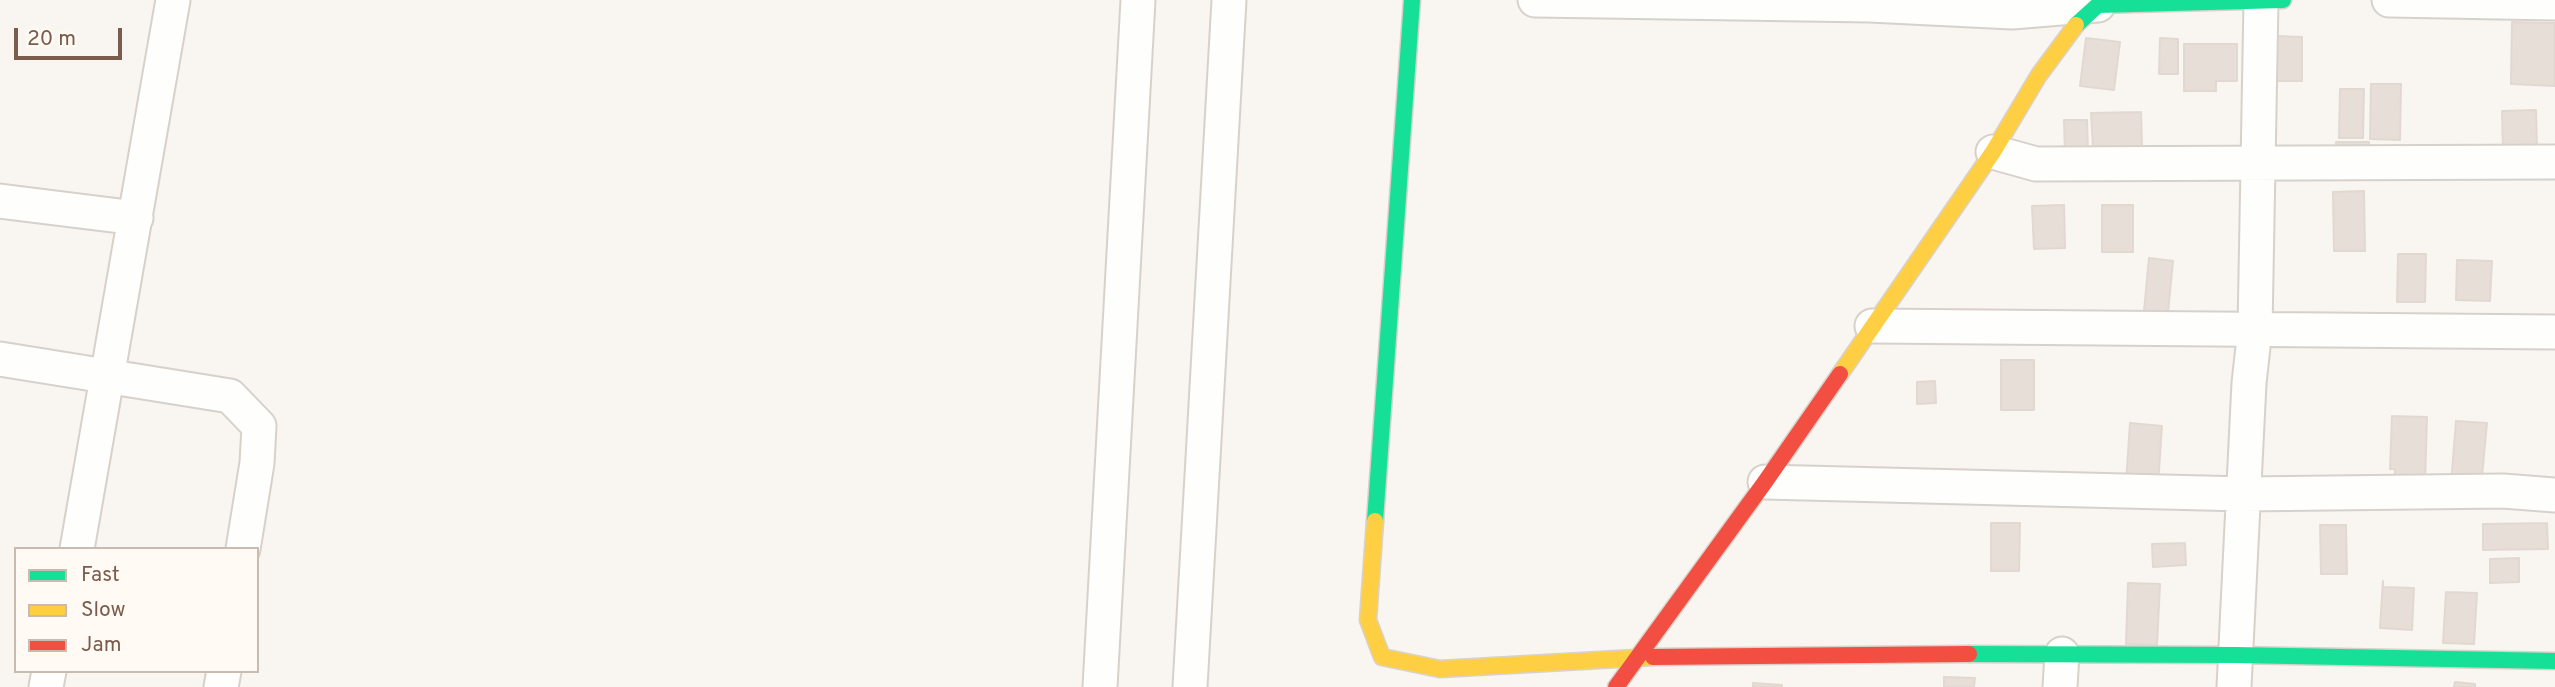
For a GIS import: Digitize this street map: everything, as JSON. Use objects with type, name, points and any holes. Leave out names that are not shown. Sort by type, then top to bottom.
[{"type":"street","points":[[77,547],[173,0]]},
{"type":"street","points":[[1100,687],[1138,0]]},
{"type":"street","points":[[1189,687],[1228,0]]},
{"type":"street","points":[[1412,0],[1368,620],[1382,657],[1440,669],[1639,657],[2062,654],[2235,671],[2555,661]]},
{"type":"street","points":[[1535,0],[1870,5],[2012,12],[2098,5],[2283,0]]},
{"type":"street","points":[[2389,0],[2555,3]]},
{"type":"street","points":[[2235,671],[2255,329],[2261,1]]},
{"type":"street","points":[[1616,687],[1765,482],[1993,152],[2039,75],[2077,24],[2098,5]]},
{"type":"street","points":[[1993,152],[2036,164],[2555,162]]},
{"type":"street","points":[[0,201],[136,218]]},
{"type":"street","points":[[1871,326],[2555,332]]},
{"type":"street","points":[[0,359],[230,396],[259,426],[257,463],[243,547]]},
{"type":"street","points":[[1765,482],[2244,495],[2503,491],[2555,495]]},
{"type":"street","points":[[2060,687],[2062,654]]},
{"type":"building","points":[[2512,22],[2555,23],[2555,86],[2511,84]]},
{"type":"building","points":[[2276,36],[2302,37],[2302,81],[2275,81]]},
{"type":"building","points":[[2086,38],[2120,42],[2114,90],[2080,86]]},
{"type":"building","points":[[2160,38],[2178,39],[2178,74],[2159,74]]},
{"type":"building","points":[[2184,44],[2237,44],[2237,81],[2216,81],[2216,91],[2184,91]]},
{"type":"building","points":[[2371,84],[2401,84],[2400,140],[2370,139]]},
{"type":"building","points":[[2340,89],[2364,89],[2363,138],[2339,138]]},
{"type":"building","points":[[2536,110],[2537,151],[2503,152],[2502,111]]},
{"type":"building","points":[[2141,112],[2142,146],[2093,148],[2091,113]]},
{"type":"building","points":[[2064,120],[2087,120],[2088,152],[2065,153]]},
{"type":"building","points":[[2336,142],[2369,142],[2369,156],[2336,155]]},
{"type":"building","points":[[2364,191],[2365,251],[2334,251],[2333,192]]},
{"type":"building","points":[[2064,205],[2065,248],[2034,249],[2032,206]]},
{"type":"building","points":[[2102,205],[2133,205],[2133,252],[2102,252]]},
{"type":"building","points":[[2398,254],[2426,254],[2425,302],[2397,302]]},
{"type":"building","points":[[2149,258],[2173,261],[2168,313],[2144,311]]},
{"type":"building","points":[[2457,260],[2492,261],[2490,301],[2456,300]]},
{"type":"building","points":[[2001,360],[2034,360],[2034,410],[2001,410]]},
{"type":"building","points":[[1935,381],[1936,403],[1917,404],[1917,382]]},
{"type":"building","points":[[2392,416],[2427,417],[2425,483],[2394,482],[2395,469],[2390,469]]},
{"type":"building","points":[[2456,421],[2487,423],[2481,487],[2451,484]]},
{"type":"building","points":[[2130,423],[2162,426],[2158,485],[2126,483]]},
{"type":"building","points":[[1991,523],[2020,523],[2019,571],[1991,571]]},
{"type":"building","points":[[2547,523],[2548,549],[2483,550],[2483,524]]},
{"type":"building","points":[[2320,525],[2346,525],[2347,574],[2321,574]]},
{"type":"building","points":[[2185,543],[2186,565],[2153,567],[2152,544]]},
{"type":"building","points":[[2519,558],[2519,582],[2490,583],[2490,559]]},
{"type":"building","points":[[2383,581],[2383,587],[2414,588],[2412,630],[2380,628]]},
{"type":"building","points":[[2128,583],[2160,584],[2157,645],[2126,644]]},
{"type":"building","points":[[2446,592],[2477,593],[2474,644],[2443,643]]},
{"type":"building","points":[[1944,677],[1975,678],[1974,687],[1944,687]]},
{"type":"building","points":[[2455,682],[2475,684],[2475,687],[2454,687]]},
{"type":"building","points":[[1753,683],[1782,685],[1782,687],[1753,687]]},
{"type":"traffic: fast","points":[[1375,521],[1412,0]]},
{"type":"traffic: fast","points":[[2076,25],[2098,5],[2283,0]]},
{"type":"traffic: fast","points":[[1969,654],[2236,655],[2555,661]]},
{"type":"traffic: slow","points":[[1840,374],[1993,152],[2039,75],[2076,25]]},
{"type":"traffic: slow","points":[[1375,521],[1368,620],[1382,657],[1440,669],[1653,657]]},
{"type":"traffic: jam","points":[[1616,687],[1840,374]]},
{"type":"traffic: jam","points":[[1653,657],[1969,654]]}]
